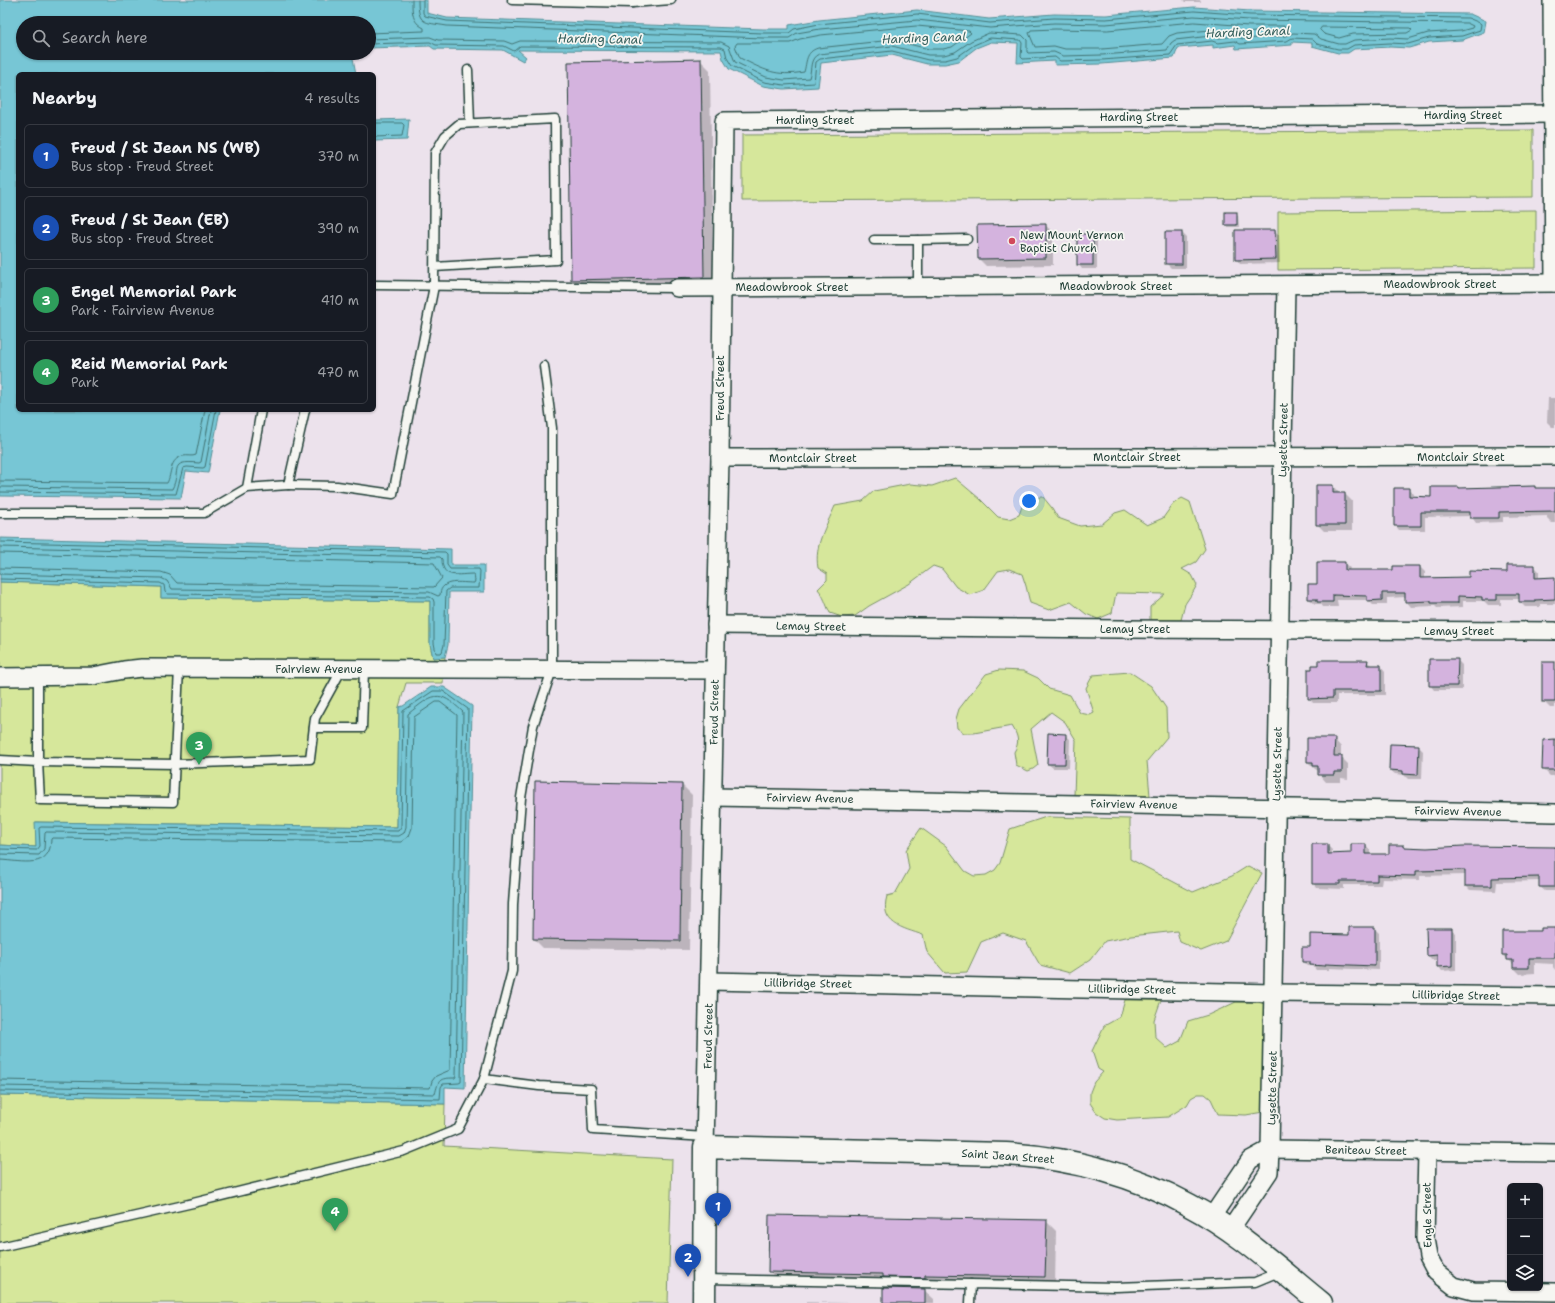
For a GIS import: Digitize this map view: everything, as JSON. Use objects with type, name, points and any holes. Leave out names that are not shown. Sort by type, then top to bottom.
[{"type":"street","points":[[1552,0],[1555,284]]},
{"type":"street","name":"Harding Street","points":[[724,121],[1554,114]]},
{"type":"street","name":"Freud Street","points":[[704,1303],[720,458],[724,121]]},
{"type":"street","name":"Meadowbrook Street","points":[[677,288],[1555,284]]},
{"type":"street","name":"Lysette Street","points":[[1270,1148],[1286,285]]},
{"type":"street","name":"Montclair Street","points":[[720,458],[1555,456]]},
{"type":"street","name":"Lemay Street","points":[[716,625],[1555,631]]},
{"type":"street","name":"Fairview Avenue","points":[[0,677],[93,676],[142,668],[715,670]]},
{"type":"street","name":"Fairview Avenue","points":[[713,797],[1555,812]]},
{"type":"street","name":"Lillibridge Street","points":[[709,981],[1555,996]]},
{"type":"street","name":"Saint Jean Street","points":[[706,1142],[1032,1155],[1088,1165],[1111,1171],[1143,1183],[1190,1205],[1211,1218],[1230,1230],[1321,1303]]},
{"type":"street","points":[[1211,1218],[1250,1160],[1270,1148]]},
{"type":"street","points":[[1230,1230],[1269,1172],[1270,1148]]},
{"type":"street","name":"Beniteau Street","points":[[1270,1148],[1427,1152],[1555,1153]]},
{"type":"street","name":"Engle Street","points":[[1427,1152],[1425,1238],[1428,1257],[1436,1272],[1454,1286],[1472,1291],[1555,1292]]},
{"type":"lane","points":[[512,0],[632,2],[671,0]]},
{"type":"lane","points":[[468,70],[470,123]]},
{"type":"lane","points":[[0,513],[204,513],[247,488],[288,486],[337,486],[393,494],[434,286],[434,267],[435,153],[444,136],[459,124],[554,119],[556,260],[434,267]]},
{"type":"lane","points":[[874,240],[967,239]]},
{"type":"lane","points":[[918,240],[918,287]]},
{"type":"lane","points":[[376,285],[677,288]]},
{"type":"lane","points":[[0,1247],[193,1203],[404,1151],[458,1129],[484,1079],[512,972],[513,904],[521,798],[533,726],[552,670],[552,428],[544,366]]},
{"type":"lane","points":[[247,488],[261,412]]},
{"type":"lane","points":[[288,486],[304,412]]},
{"type":"lane","points":[[38,676],[38,762],[40,800],[173,802],[176,764],[179,668]]},
{"type":"lane","points":[[0,760],[176,764],[310,758],[315,718],[342,669]]},
{"type":"lane","points":[[314,728],[362,728],[364,669]]},
{"type":"lane","points":[[484,1079],[539,1086],[591,1089],[593,1130],[706,1142]]},
{"type":"lane","points":[[704,1278],[1116,1288],[1255,1282],[1281,1271]]},
{"type":"lane","points":[[970,1303],[971,1284]]},
{"type":"green space","points":[[1533,130],[1533,197],[742,201],[742,135]]},
{"type":"green space","points":[[1536,210],[1536,268],[1278,270],[1278,212]]},
{"type":"green space","points":[[955,478],[980,499],[998,517],[1009,519],[1019,515],[1025,498],[1043,497],[1058,518],[1080,526],[1102,524],[1115,513],[1125,510],[1147,525],[1163,518],[1173,504],[1182,498],[1190,502],[1205,549],[1196,562],[1182,569],[1192,575],[1197,585],[1185,604],[1181,620],[1150,620],[1150,607],[1165,594],[1116,593],[1112,613],[1098,619],[1086,614],[1071,602],[1049,610],[1030,603],[1022,574],[1009,569],[998,571],[984,590],[970,595],[956,587],[942,569],[933,566],[909,584],[869,606],[855,616],[842,617],[830,613],[818,589],[827,580],[827,574],[818,568],[817,560],[819,544],[835,506],[863,501],[874,491],[910,484],[932,486]]},
{"type":"green space","points":[[0,582],[161,587],[161,598],[430,601],[430,644],[433,658],[445,657],[443,683],[406,683],[399,707],[397,827],[36,822],[36,847],[0,845]]},
{"type":"green space","points":[[999,670],[1023,671],[1038,678],[1049,689],[1070,695],[1080,713],[1090,715],[1094,713],[1086,688],[1093,675],[1130,672],[1151,686],[1166,708],[1167,737],[1147,761],[1150,796],[1074,795],[1076,740],[1065,722],[1051,712],[1031,729],[1038,765],[1028,771],[1016,765],[1014,752],[1018,739],[1012,726],[974,733],[964,733],[957,728],[956,719],[959,709],[986,674]]},
{"type":"green space","points":[[1046,817],[1130,819],[1130,859],[1193,892],[1232,876],[1248,866],[1262,873],[1226,941],[1201,951],[1180,942],[1177,931],[1131,936],[1105,941],[1090,960],[1070,973],[1040,965],[1026,941],[1003,933],[981,942],[967,972],[945,973],[927,952],[923,935],[894,923],[886,913],[885,905],[887,896],[895,894],[909,869],[906,850],[921,828],[946,846],[965,871],[974,876],[986,875],[995,870],[1000,863],[1010,829]]},
{"type":"green space","points":[[1125,1000],[1161,1000],[1154,1020],[1155,1037],[1167,1048],[1180,1041],[1188,1021],[1208,1015],[1236,1002],[1258,1002],[1264,1004],[1263,1112],[1246,1115],[1218,1114],[1211,1099],[1205,1094],[1198,1094],[1191,1098],[1187,1105],[1168,1117],[1117,1120],[1105,1118],[1096,1112],[1090,1103],[1090,1092],[1094,1082],[1103,1072],[1098,1069],[1092,1051],[1104,1026],[1120,1017]]},
{"type":"green space","points":[[0,1095],[445,1104],[444,1146],[672,1159],[668,1303],[0,1303]]},
{"type":"water","name":"Harding Canal","points":[[0,0],[427,0],[427,13],[447,18],[763,29],[789,29],[789,25],[819,20],[917,10],[989,19],[1054,14],[1106,15],[1194,7],[1250,11],[1470,14],[1486,21],[1484,32],[1462,40],[1429,42],[1409,48],[1390,47],[1354,49],[1348,53],[1338,53],[1312,46],[1312,43],[1292,42],[1292,45],[1236,49],[1235,45],[1213,48],[1213,45],[1178,48],[1174,58],[1102,64],[1055,65],[1055,61],[1017,63],[1018,43],[991,42],[976,48],[959,61],[945,64],[927,64],[892,55],[821,63],[818,87],[784,89],[763,86],[729,69],[723,59],[721,51],[518,50],[526,57],[523,61],[503,50],[434,49],[430,46],[376,48],[376,16],[16,16],[16,60],[353,60],[356,72],[16,72],[16,412],[220,412],[208,473],[186,471],[181,498],[0,496]]},
{"type":"water","points":[[409,119],[407,140],[376,141],[376,120]]},
{"type":"water","points":[[0,538],[451,549],[451,565],[484,565],[484,592],[449,592],[448,645],[445,657],[433,658],[430,644],[430,601],[161,598],[161,587],[0,582]]},
{"type":"water","points":[[431,687],[444,687],[472,706],[465,1088],[445,1087],[445,1104],[0,1095],[0,845],[36,847],[35,822],[397,827],[399,707],[403,706]]},
{"type":"building","points":[[701,59],[704,277],[571,280],[568,62]]},
{"type":"building","points":[[1225,212],[1237,212],[1237,225],[1225,225]]},
{"type":"building","name":"New Mount Vernon Baptist Church","points":[[1046,224],[1046,258],[978,259],[977,225]]},
{"type":"building","points":[[1235,230],[1275,230],[1276,259],[1235,260]]},
{"type":"building","points":[[1165,232],[1182,232],[1182,264],[1165,264]]},
{"type":"building","points":[[1077,234],[1093,234],[1093,265],[1077,265]]},
{"type":"building","points":[[1316,485],[1333,485],[1333,493],[1345,493],[1345,525],[1316,525]]},
{"type":"building","points":[[1535,486],[1535,488],[1555,488],[1555,511],[1499,512],[1499,518],[1470,518],[1470,512],[1421,512],[1421,526],[1394,526],[1394,488],[1409,488],[1409,496],[1431,497],[1431,487],[1459,488]]},
{"type":"building","points":[[1317,562],[1345,562],[1345,570],[1393,570],[1393,566],[1420,566],[1420,578],[1469,577],[1469,571],[1507,572],[1507,565],[1535,565],[1535,578],[1555,577],[1555,599],[1535,600],[1535,602],[1519,602],[1519,594],[1497,594],[1497,600],[1482,600],[1482,597],[1458,596],[1458,603],[1431,603],[1431,601],[1405,602],[1405,593],[1382,593],[1382,600],[1367,601],[1367,596],[1333,595],[1333,602],[1317,602],[1317,599],[1308,599],[1308,584],[1317,584]]},
{"type":"building","points":[[1429,659],[1458,659],[1457,686],[1429,686]]},
{"type":"building","points":[[1318,660],[1368,660],[1367,665],[1381,665],[1381,691],[1333,691],[1333,698],[1308,699],[1308,669],[1312,669],[1312,665],[1318,665]]},
{"type":"building","points":[[1542,662],[1555,662],[1555,702],[1542,702]]},
{"type":"building","points":[[1048,733],[1066,734],[1065,764],[1047,764]]},
{"type":"building","points":[[1307,738],[1335,738],[1334,756],[1342,756],[1342,772],[1334,772],[1334,775],[1318,775],[1318,766],[1313,766],[1313,762],[1307,762]]},
{"type":"building","points":[[1555,739],[1555,770],[1542,770],[1543,740]]},
{"type":"building","points":[[1390,744],[1419,745],[1418,775],[1403,774],[1403,771],[1389,770]]},
{"type":"building","points":[[535,781],[682,784],[680,941],[533,939]]},
{"type":"building","points":[[1312,844],[1328,844],[1328,854],[1351,853],[1351,844],[1366,844],[1366,854],[1389,854],[1389,845],[1427,848],[1463,846],[1555,847],[1555,887],[1539,887],[1539,877],[1492,878],[1492,886],[1465,886],[1465,870],[1416,871],[1416,876],[1377,875],[1377,881],[1340,881],[1340,884],[1312,884]]},
{"type":"building","points":[[1349,927],[1375,927],[1375,966],[1325,964],[1325,966],[1310,965],[1310,962],[1302,962],[1302,947],[1310,947],[1310,934],[1349,935]]},
{"type":"building","points":[[1426,928],[1452,928],[1452,966],[1437,967],[1437,955],[1427,956]]},
{"type":"building","points":[[1541,928],[1555,928],[1555,958],[1529,958],[1529,968],[1513,968],[1513,960],[1507,960],[1507,955],[1502,955],[1502,931],[1541,931]]},
{"type":"building","points":[[769,1215],[1047,1220],[1045,1277],[925,1275],[925,1278],[883,1277],[883,1274],[768,1272]]},
{"type":"building","points":[[883,1288],[925,1289],[925,1303],[883,1303]]},
{"type":"place","name":"New Mount Vernon Baptist Church","points":[[1012,241]]},
{"type":"place","name":"Engel Memorial Park","points":[[199,765]]},
{"type":"place","name":"Freud / St Jean NS (WB)","points":[[718,1226]]},
{"type":"place","name":"Reid Memorial Park","points":[[335,1231]]},
{"type":"place","name":"Freud / St Jean (EB)","points":[[688,1277]]}]
